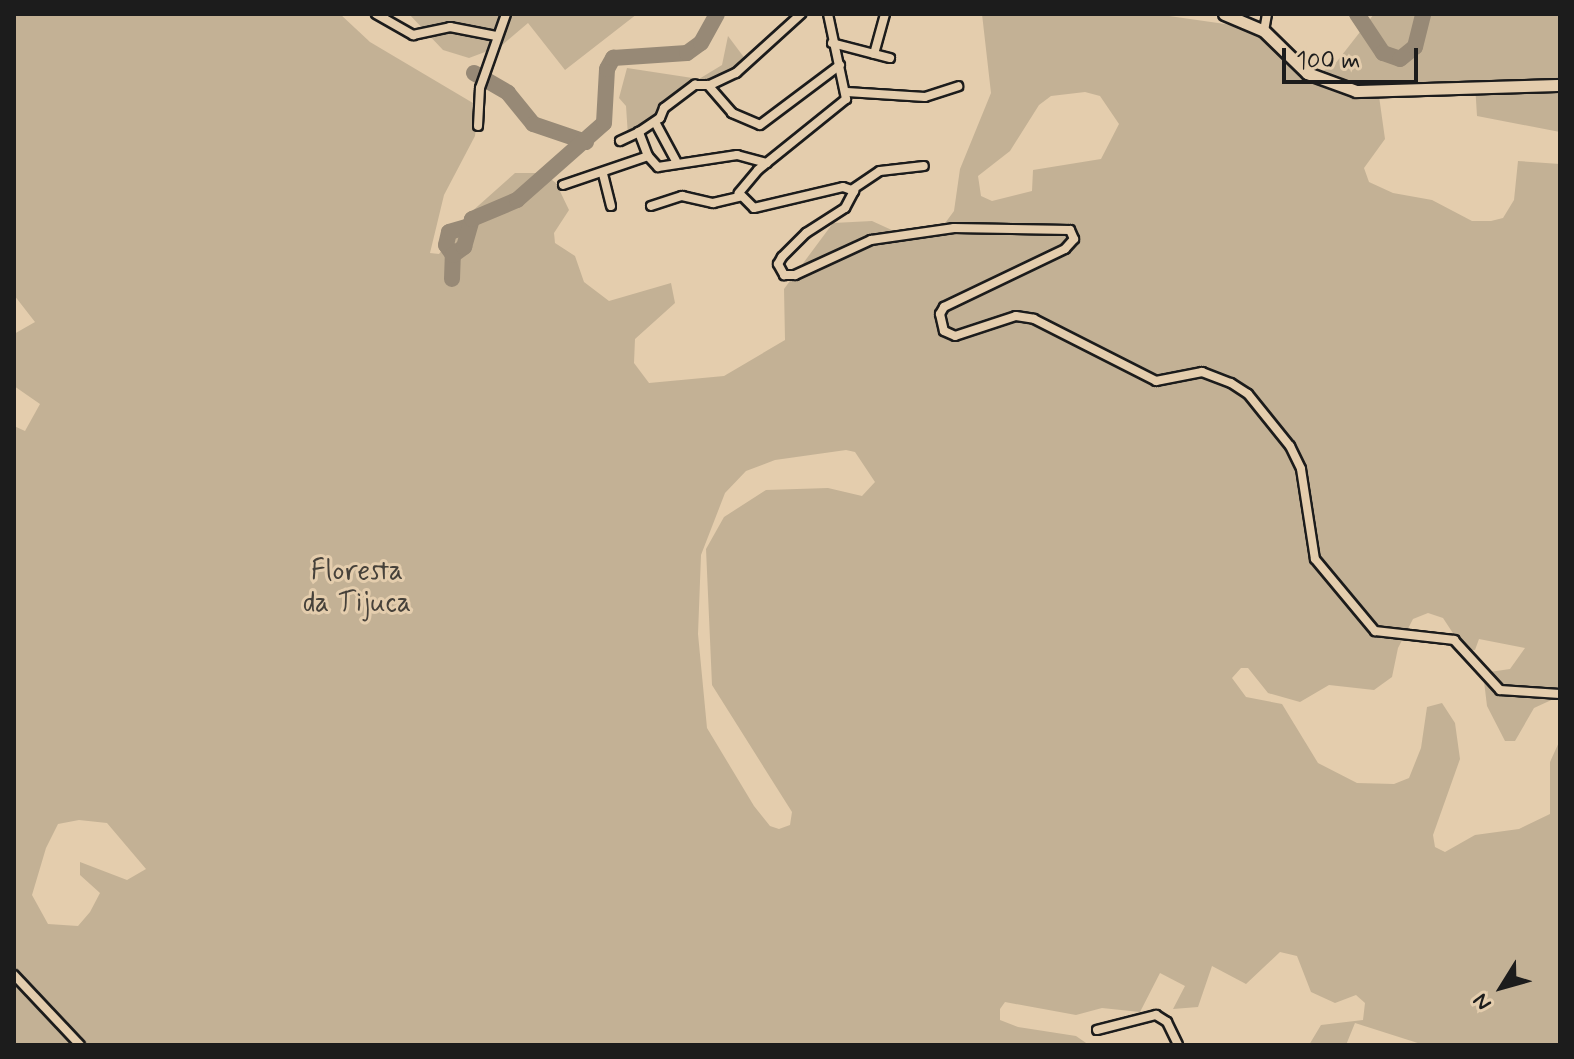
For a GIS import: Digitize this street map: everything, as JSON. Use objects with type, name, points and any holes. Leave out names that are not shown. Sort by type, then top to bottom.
[{"type":"main road","points":[[1224,14],[1264,31],[1307,73],[1356,91],[1560,85]]},
{"type":"street","points":[[376,14],[413,35],[450,27],[496,36]]},
{"type":"street","points":[[478,126],[482,81],[506,14]]},
{"type":"street","points":[[620,141],[655,122],[664,108],[695,85],[708,85],[749,64],[801,14]]},
{"type":"street","points":[[740,197],[740,188],[767,163],[835,112],[847,92],[832,43],[828,14]]},
{"type":"street","points":[[874,54],[885,14]]},
{"type":"street","points":[[1264,31],[1267,14]]},
{"type":"street","points":[[832,43],[890,58]]},
{"type":"street","points":[[708,85],[732,113],[760,125],[840,65]]},
{"type":"street","points":[[847,92],[925,97],[958,86]]},
{"type":"street","points":[[655,122],[676,161]]},
{"type":"street","points":[[639,132],[648,156],[658,167],[676,161],[707,163],[743,155],[767,163]]},
{"type":"street","points":[[563,185],[603,174],[648,156]]},
{"type":"street","points":[[740,197],[754,208],[853,189],[880,171],[924,166]]},
{"type":"street","points":[[603,174],[611,206]]},
{"type":"street","points":[[853,189],[853,201],[806,233],[782,257],[778,264],[784,275],[795,275],[871,240],[954,228],[1070,230],[1074,239],[1065,249],[944,307],[940,314],[944,331],[955,336],[1016,316],[1034,319],[1156,381],[1214,373],[1248,394],[1270,418],[1301,469],[1315,559],[1375,631],[1454,640],[1500,690],[1560,694]]},
{"type":"street","points":[[651,206],[682,196],[713,203],[740,197]]},
{"type":"street","points":[[14,975],[80,1045]]},
{"type":"street","points":[[1097,1030],[1156,1015],[1167,1022],[1178,1045]]},
{"type":"green space","name":"Floresta da Tijuca","points":[[14,14],[340,14],[370,42],[478,106],[475,136],[444,195],[430,253],[439,254],[469,214],[515,173],[543,173],[556,183],[569,210],[554,233],[555,243],[575,256],[584,282],[609,301],[671,283],[675,303],[635,339],[634,363],[649,383],[724,376],[785,340],[784,289],[833,223],[872,221],[907,237],[940,230],[954,211],[960,169],[991,93],[982,14],[1155,14],[1267,30],[1314,76],[1335,64],[1374,14],[1560,14],[1560,132],[1477,116],[1475,84],[1378,89],[1385,139],[1364,168],[1369,182],[1393,193],[1432,200],[1472,221],[1491,221],[1503,218],[1514,200],[1518,161],[1560,164],[1560,696],[1534,708],[1515,741],[1505,741],[1487,706],[1483,673],[1510,669],[1525,648],[1479,639],[1475,650],[1464,650],[1443,618],[1428,613],[1413,619],[1398,648],[1392,677],[1374,690],[1329,685],[1300,702],[1268,693],[1248,668],[1241,668],[1232,678],[1246,697],[1282,704],[1318,763],[1357,783],[1394,784],[1409,778],[1421,748],[1427,707],[1442,703],[1455,723],[1460,759],[1433,835],[1435,847],[1445,852],[1475,835],[1519,829],[1550,814],[1550,762],[1560,740],[1560,1045],[1424,1045],[1355,1023],[1346,1045],[1309,1045],[1321,1025],[1363,1020],[1365,1003],[1356,995],[1335,1003],[1311,992],[1297,956],[1280,952],[1246,984],[1212,966],[1198,1007],[1173,1009],[1185,986],[1160,973],[1140,1012],[1102,1008],[1076,1015],[1005,1002],[1000,1009],[1000,1020],[1018,1027],[1076,1036],[1089,1045],[14,1045],[14,426],[25,431],[40,404],[14,386],[14,334],[35,322],[14,295]],"holes":[[[1085,92],[1100,96],[1119,124],[1101,159],[1033,170],[1032,191],[992,201],[981,196],[978,176],[1010,151],[1039,105],[1051,96]],[[846,450],[855,452],[875,482],[862,496],[828,488],[766,490],[724,517],[706,549],[712,685],[792,812],[790,825],[779,829],[770,826],[754,806],[707,728],[698,634],[701,555],[725,493],[746,471],[775,460]],[[79,820],[107,823],[146,869],[127,880],[80,862],[80,875],[100,893],[78,926],[48,924],[32,895],[46,848],[58,824]]]},
{"type":"green space","points":[[409,14],[637,14],[565,70],[528,23],[501,46],[469,58],[443,50]]},
{"type":"green space","points":[[728,36],[749,64],[711,84],[700,83],[664,108],[660,118],[628,136],[626,106],[619,98],[627,68],[699,79],[722,65]]},
{"type":"waterway","points":[[452,279],[453,255],[464,247],[472,219],[517,200],[604,123],[607,69],[613,58],[687,53],[701,43],[717,14]]},
{"type":"waterway","points":[[1357,14],[1383,53],[1400,59],[1415,47],[1423,14]]},
{"type":"waterway","points":[[474,73],[508,93],[533,124],[586,142]]},
{"type":"waterway","points":[[453,255],[446,245],[449,232],[466,227]]}]
